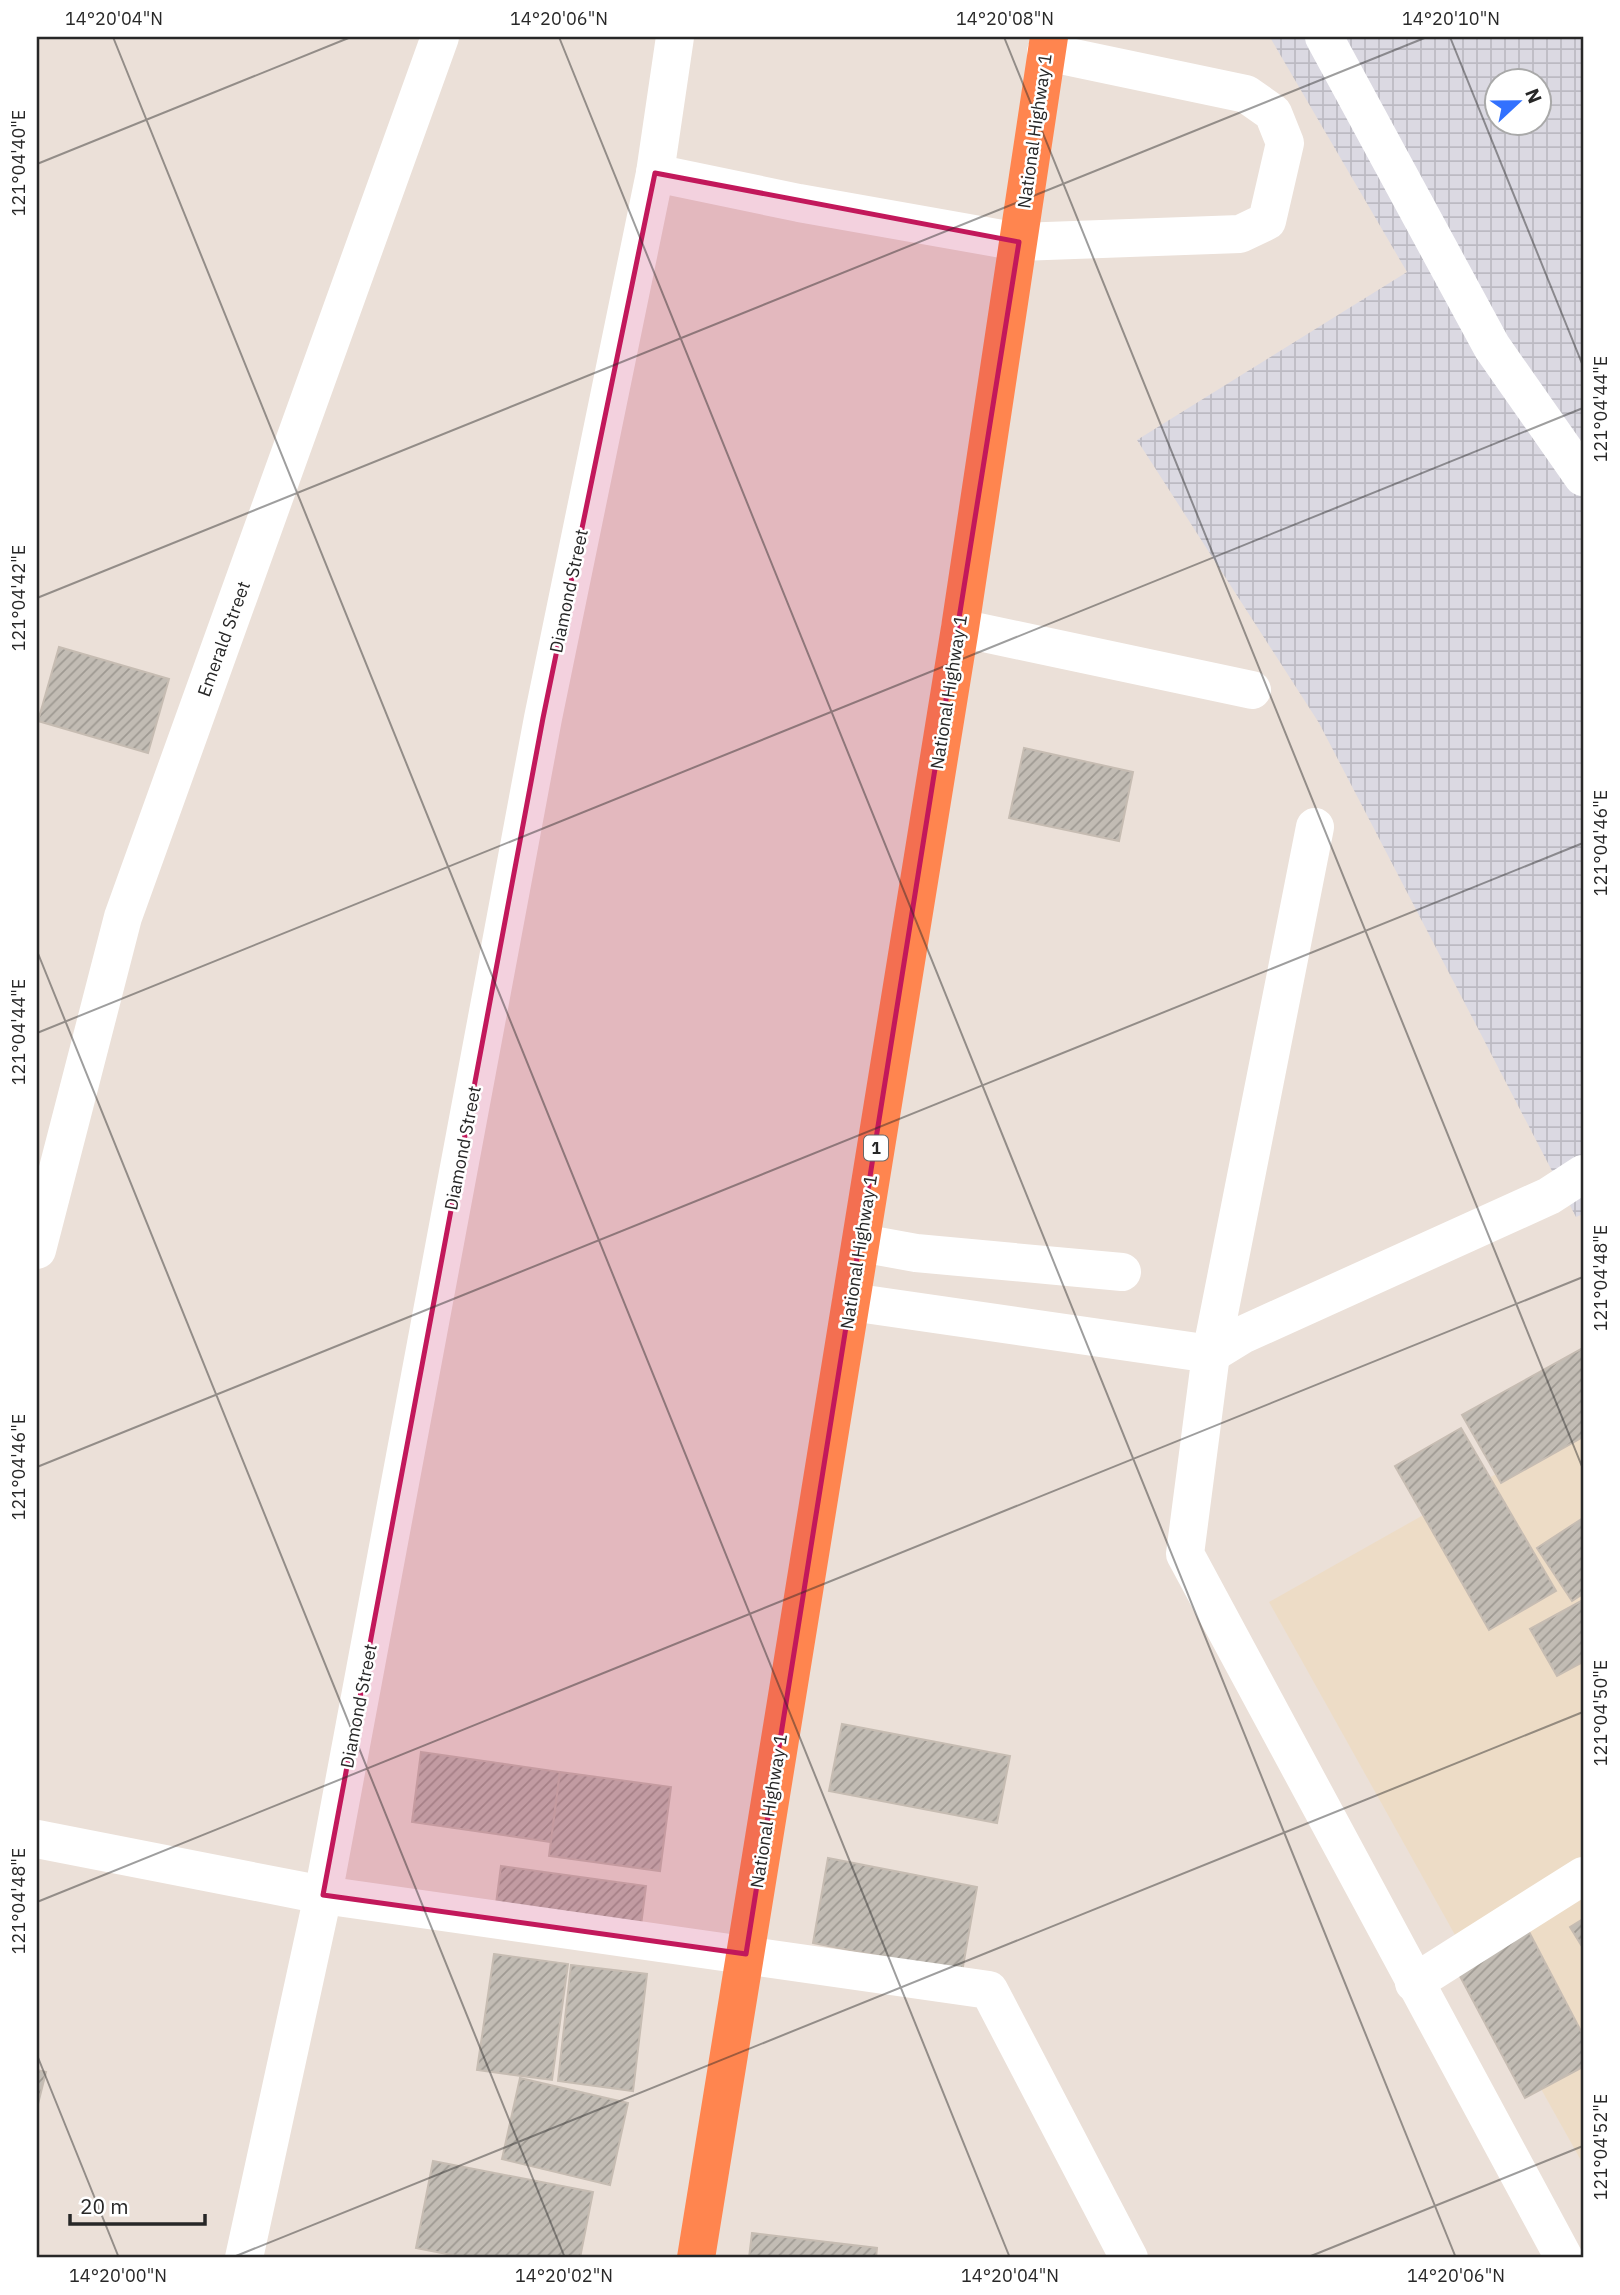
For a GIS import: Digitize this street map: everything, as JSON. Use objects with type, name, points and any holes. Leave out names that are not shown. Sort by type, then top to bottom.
[{"type":"highway","name":"National Highway 1","points":[[696,2258],[960,628],[1047,44]]},
{"type":"street","name":"Emerald Street","points":[[37,1250],[123,917],[440,37]]},
{"type":"street","name":"Diamond Street","points":[[244,2258],[323,1895],[546,704],[655,173],[675,37]]},
{"type":"street","points":[[1324,37],[1492,346],[1583,477]]},
{"type":"street","points":[[655,173],[799,203],[1019,242],[1240,234],[1267,221],[1285,143],[1273,113],[1246,94],[1047,44]]},
{"type":"street","points":[[960,628],[1252,690]]},
{"type":"street","points":[[1315,827],[1211,1354],[1185,1554],[1564,2258]]},
{"type":"street","points":[[851,1302],[1211,1354],[1242,1335],[1549,1196],[1583,1174]]},
{"type":"street","points":[[861,1243],[916,1253],[1122,1272]]},
{"type":"street","points":[[37,1839],[323,1895],[989,1990],[1129,2258]]},
{"type":"street","points":[[1414,1983],[1583,1876]]},
{"type":"highlighted area","points":[[655,173],[1019,242],[746,1954],[323,1895],[543,718]]},
{"type":"shaded area","points":[[1583,37],[1583,1214],[1576,1217],[1319,723],[1137,440],[1407,272],[1271,39]]},
{"type":"shaded area","points":[[1583,1425],[1583,2164],[1269,1602]]},
{"type":"building","points":[[59,647],[169,679],[148,753],[38,721]]},
{"type":"building","points":[[1024,748],[1133,772],[1119,841],[1009,818]]},
{"type":"building","points":[[1583,1348],[1583,1437],[1501,1483],[1462,1415]]},
{"type":"building","points":[[1461,1428],[1556,1591],[1489,1630],[1395,1466]]},
{"type":"building","points":[[1583,1518],[1583,1594],[1572,1601],[1537,1548]]},
{"type":"building","points":[[1583,1600],[1583,1662],[1557,1676],[1530,1629]]},
{"type":"building","points":[[842,1724],[1010,1756],[997,1823],[829,1791]]},
{"type":"building","points":[[421,1752],[560,1772],[551,1842],[412,1822]]},
{"type":"building","points":[[560,1772],[671,1787],[660,1871],[549,1856]]},
{"type":"building","points":[[828,1858],[977,1887],[962,1972],[813,1943]]},
{"type":"building","points":[[501,1866],[646,1886],[641,1925],[496,1904]]},
{"type":"building","points":[[1583,1919],[1583,1948],[1570,1927]]},
{"type":"building","points":[[1527,1928],[1583,2035],[1583,2067],[1525,2098],[1455,1967]]},
{"type":"building","points":[[494,1954],[568,1964],[552,2080],[477,2070]]},
{"type":"building","points":[[571,1965],[647,1974],[633,2091],[558,2081]]},
{"type":"building","points":[[37,2070],[46,2072],[37,2108]]},
{"type":"building","points":[[520,2078],[628,2103],[610,2185],[502,2159]]},
{"type":"building","points":[[433,2161],[593,2192],[580,2258],[467,2258],[416,2248]]},
{"type":"building","points":[[752,2233],[877,2248],[876,2258],[749,2258]]}]
